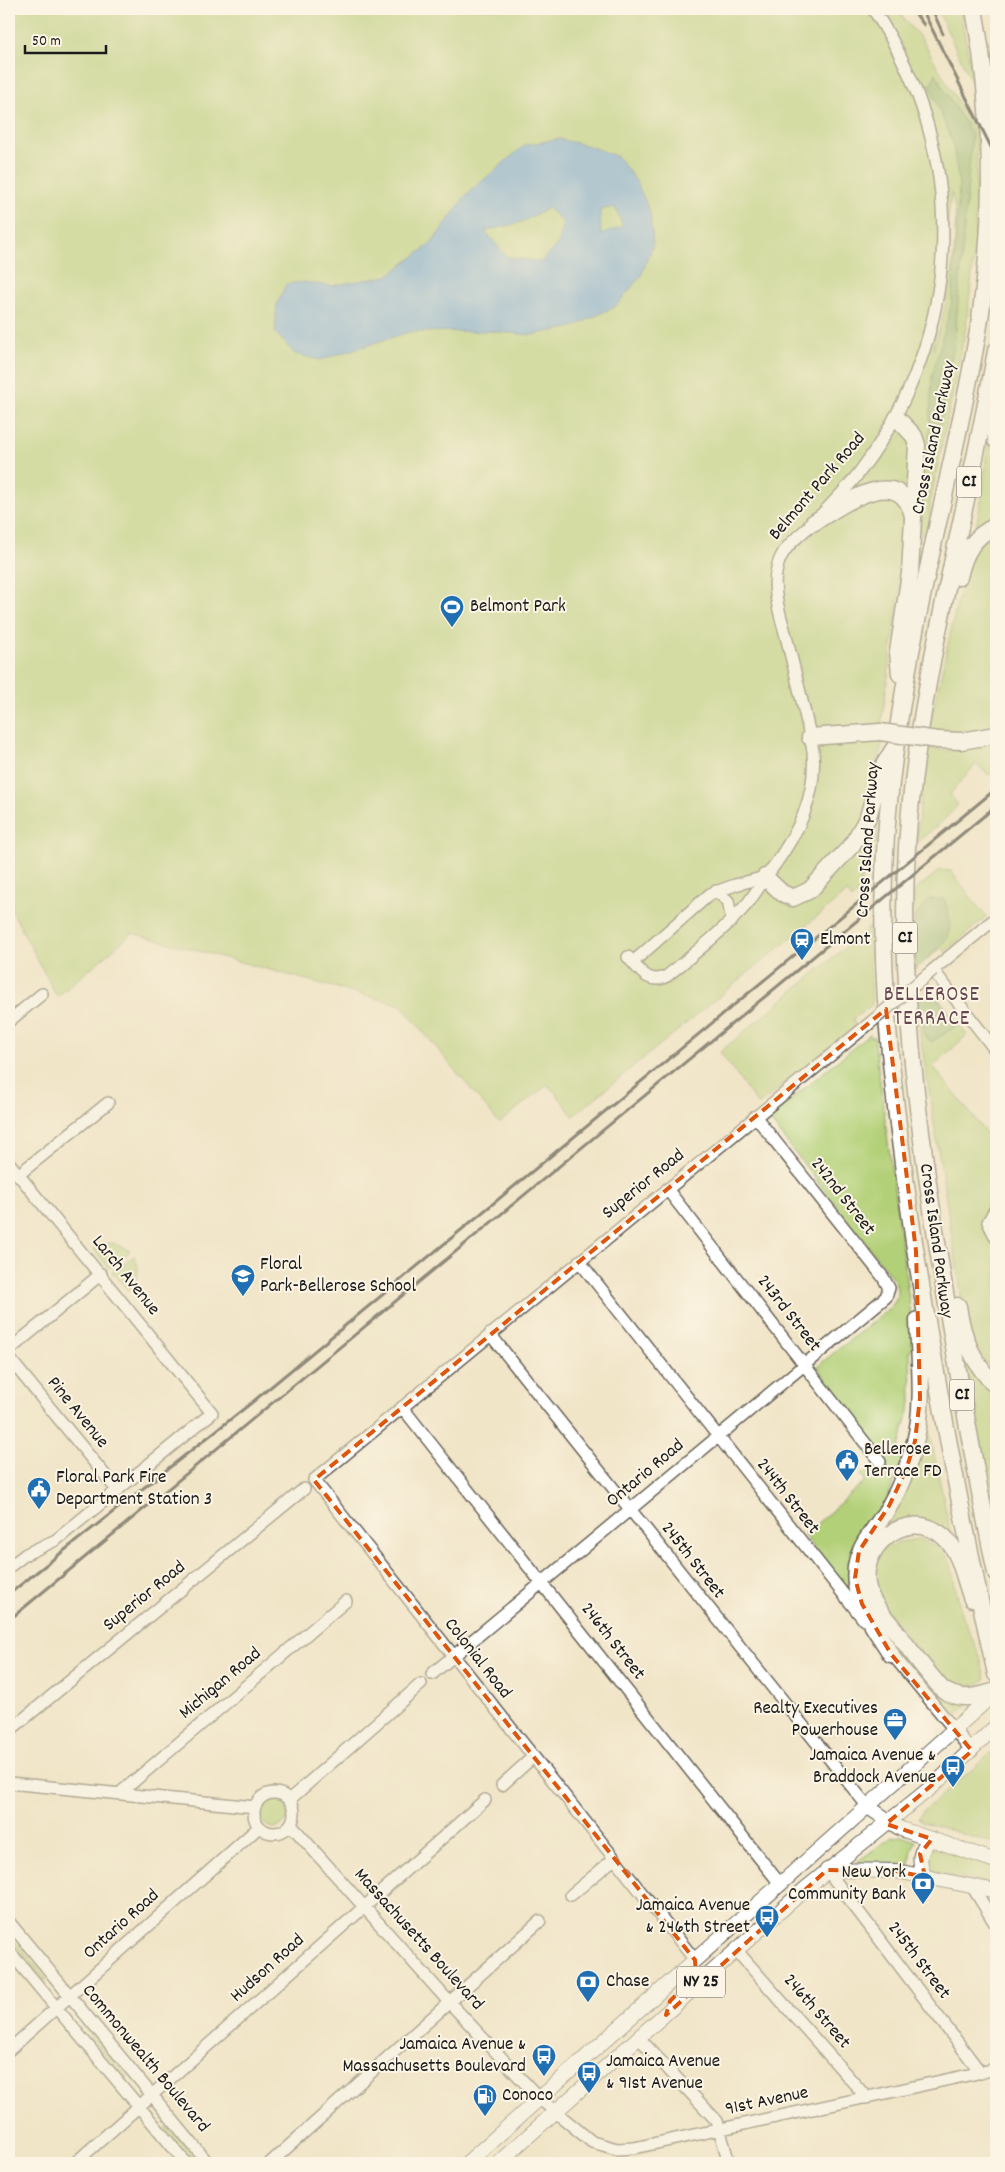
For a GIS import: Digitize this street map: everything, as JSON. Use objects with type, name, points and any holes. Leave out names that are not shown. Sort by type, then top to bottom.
[{"type":"highway","name":"Cross Island Parkway","points":[[974,9],[984,73],[989,151],[989,231],[981,310],[968,385],[902,696],[886,845],[884,973],[894,1093],[937,1390],[996,1674]]},
{"type":"highway","name":"Cross Island Parkway","points":[[996,351],[920,720],[911,800],[906,884],[906,962],[910,1041],[932,1216],[996,1573]]},
{"type":"highway","points":[[996,412],[996,440]]},
{"type":"highway","points":[[897,418],[914,436],[917,445],[910,572],[898,652],[902,696]]},
{"type":"highway","points":[[813,523],[869,492],[888,488],[899,493],[908,502],[914,518]]},
{"type":"highway","points":[[942,613],[959,581],[962,562],[970,547],[983,532],[996,526]]},
{"type":"highway","points":[[810,737],[880,732],[938,740],[961,741],[996,735]]},
{"type":"highway","points":[[765,877],[782,893],[793,898],[810,890],[830,871],[860,832],[873,801],[881,770],[897,744]]},
{"type":"highway","points":[[932,1216],[955,1286],[966,1340],[977,1363],[996,1386]]},
{"type":"highway","points":[[891,1654],[862,1604],[855,1568],[864,1543],[882,1517],[900,1484],[915,1441],[920,1398],[916,1252]]},
{"type":"highway","points":[[989,1643],[960,1562],[944,1536],[925,1528],[910,1527],[889,1534],[878,1544],[870,1556],[866,1572],[867,1588],[872,1601],[942,1689],[961,1698],[989,1695]]},
{"type":"main road","points":[[989,1695],[954,1730],[868,1807],[901,1829],[996,1861]]},
{"type":"main road","points":[[827,1870],[888,1822],[972,1751],[993,1730]]},
{"type":"main road","name":"NY 25","points":[[467,2163],[868,1807]]},
{"type":"main road","points":[[925,1877],[920,1862],[920,1854],[924,1846],[932,1839]]},
{"type":"main road","points":[[827,1844],[825,1856],[827,1870]]},
{"type":"main road","points":[[827,1870],[889,1870],[996,1891]]},
{"type":"main road","name":"NY 25","points":[[498,2163],[827,1870]]},
{"type":"main road","name":"246th Street","points":[[781,1885],[793,1900]]},
{"type":"main road","points":[[666,2015],[670,2001],[696,1975],[695,1960]]},
{"type":"street","name":"Belmont Park Road","points":[[765,877],[716,891],[630,959],[640,972],[648,978],[662,978],[732,921],[758,890],[796,833],[808,808],[814,774],[810,737],[778,603],[775,582],[777,566],[784,550],[813,523],[860,472],[897,418],[924,354],[935,317],[942,258],[943,218],[936,158],[921,100],[891,35],[873,9]]},
{"type":"street","points":[[716,891],[728,901],[732,921]]},
{"type":"street","name":"Superior Road","points":[[314,1480],[996,918]]},
{"type":"street","points":[[933,970],[996,1051]]},
{"type":"street","points":[[9,1021],[42,994]]},
{"type":"street","points":[[18,1175],[108,1102]]},
{"type":"street","name":"242nd Street","points":[[756,1116],[883,1277],[889,1292],[882,1302]]},
{"type":"street","name":"Larch Avenue","points":[[9,1163],[212,1413],[118,1491]]},
{"type":"street","name":"243rd Street","points":[[667,1189],[806,1364],[880,1462]]},
{"type":"street","points":[[996,1208],[988,1222],[996,1238]]},
{"type":"street","name":"244th Street","points":[[579,1261],[891,1654],[972,1751]]},
{"type":"street","points":[[9,1350],[101,1274]]},
{"type":"street","name":"Ontario Road","points":[[432,1674],[882,1302]]},
{"type":"street","name":"245th Street","points":[[490,1334],[868,1807]]},
{"type":"street","name":"Pine Avenue","points":[[9,1358],[118,1491]]},
{"type":"street","name":"246th Street","points":[[402,1407],[781,1885]]},
{"type":"street","name":"Colonial Road","points":[[314,1480],[695,1960]]},
{"type":"street","name":"Superior Road","points":[[9,1731],[304,1489]]},
{"type":"street","points":[[11,1561],[56,1540],[118,1491]]},
{"type":"street","name":"Michigan Road","points":[[119,1794],[346,1601]]},
{"type":"street","points":[[289,1800],[421,1684]]},
{"type":"street","points":[[502,1785],[533,1757]]},
{"type":"street","points":[[9,1783],[255,1807]]},
{"type":"street","points":[[277,1793],[289,1800],[294,1812],[291,1825],[276,1834],[259,1827],[254,1818],[255,1807],[264,1796],[277,1793]]},
{"type":"street","name":"Hudson Road","points":[[75,2163],[485,1800]]},
{"type":"street","name":"Massachusetts Boulevard","points":[[291,1825],[450,2003],[555,2113]]},
{"type":"street","name":"Ontario Road","points":[[9,2050],[259,1827]]},
{"type":"street","points":[[571,1895],[614,1859]]},
{"type":"street","name":"245th Street","points":[[827,1870],[981,2073]]},
{"type":"street","points":[[972,1886],[996,1925]]},
{"type":"street","name":"Commonwealth Boulevard","points":[[9,1922],[13,1935],[70,1996],[208,2163]]},
{"type":"street","points":[[270,2163],[540,1922]]},
{"type":"street","name":"246th Street","points":[[736,1950],[867,2098]]},
{"type":"street","name":"Commonwealth Boulevard","points":[[9,1951],[186,2163]]},
{"type":"street","points":[[639,2038],[717,2121],[728,2163]]},
{"type":"street","name":"91st Avenue","points":[[555,2113],[584,2138],[600,2145],[617,2149],[634,2148],[996,2069]]},
{"type":"highlighted area","points":[[886,1009],[916,1251],[920,1398],[915,1441],[906,1470],[889,1506],[859,1551],[855,1578],[862,1604],[891,1654],[972,1751],[886,1824],[932,1839],[920,1854],[925,1877],[896,1871],[827,1870],[666,2015],[670,2001],[696,1975],[695,1960],[314,1480]]},
{"type":"green space","name":"Belmont Park","points":[[9,9],[897,9],[921,38],[977,135],[975,249],[966,327],[930,503],[930,517],[926,537],[920,533],[922,435],[879,740],[883,741],[875,773],[878,807],[877,844],[872,844],[857,895],[852,899],[847,892],[573,1116],[555,1092],[547,1085],[499,1123],[401,1005],[132,933],[57,997],[9,905]],"holes":[[[951,193],[954,207],[954,248],[951,271],[943,316],[933,350]]]},
{"type":"green space","points":[[937,9],[960,9],[974,87]]},
{"type":"green space","points":[[936,73],[972,134],[955,339],[936,448],[927,472],[932,377],[952,301],[959,185],[953,144],[930,86]]},
{"type":"green space","points":[[988,434],[996,466],[996,519],[979,529],[976,526],[983,492]]},
{"type":"green space","points":[[996,532],[996,727],[953,735],[934,733],[931,748],[951,751],[952,748],[996,742],[996,769],[989,775],[976,764],[950,794],[958,805],[943,821],[916,843],[928,732],[965,568],[973,549]]},
{"type":"green space","points":[[940,870],[951,871],[986,917],[945,952],[941,948],[914,970],[914,891]]},
{"type":"green space","points":[[929,899],[944,899],[950,923],[949,932],[940,948],[914,970],[914,918]]},
{"type":"green space","points":[[871,926],[869,940],[872,1005],[853,1019],[856,1026],[758,1105],[720,1052]]},
{"type":"green space","points":[[933,994],[959,1024],[932,1042],[924,1036],[923,1021],[915,1003],[921,998]]},
{"type":"green space","points":[[926,995],[933,995],[938,998],[967,1035],[933,1066],[996,1146],[996,1200],[985,1212],[982,1223],[996,1247],[996,1378],[967,1332],[915,1003]]},
{"type":"green space","points":[[870,1034],[871,1038],[874,1036],[915,1347],[910,1350],[911,1403],[897,1455],[902,1460],[852,1596],[804,1535],[865,1481],[861,1474],[871,1468],[875,1473],[888,1464],[818,1368],[820,1364],[890,1308],[895,1302],[897,1289],[895,1281],[768,1118]]},
{"type":"green space","points":[[113,1243],[130,1251],[109,1268],[93,1248],[102,1244]]},
{"type":"green space","points":[[134,1256],[138,1265],[138,1275],[135,1283],[128,1291],[112,1272]]},
{"type":"green space","points":[[961,1338],[996,1393],[995,1505],[987,1482]]},
{"type":"green space","points":[[928,1425],[952,1540],[903,1520],[890,1524],[887,1520],[905,1485]]},
{"type":"green space","points":[[919,1539],[940,1547],[950,1561],[961,1613],[980,1656],[985,1679],[979,1685],[959,1687],[959,1692],[943,1682],[876,1597],[873,1564],[886,1543],[890,1547],[898,1542]]},
{"type":"green space","points":[[934,1690],[968,1704],[955,1716]]},
{"type":"green space","points":[[996,1749],[996,1844],[923,1822],[918,1818],[921,1813]]},
{"type":"green space","points":[[274,1800],[284,1804],[288,1814],[284,1824],[274,1828],[264,1824],[260,1814],[264,1804]]},
{"type":"green space","points":[[901,1836],[916,1841],[912,1849],[910,1865],[883,1862],[858,1864],[858,1861],[892,1837]]},
{"type":"green space","points":[[939,1848],[996,1868],[996,1885],[933,1872],[925,1867],[928,1850]]},
{"type":"green space","points":[[15,1941],[46,1978],[46,1981],[42,1980],[14,1946]]},
{"type":"green space","points":[[82,2023],[85,2023],[128,2075],[128,2079],[125,2079],[81,2026]]},
{"type":"green space","points":[[170,2127],[200,2163],[193,2163],[166,2131],[166,2128]]},
{"type":"water","points":[[559,139],[589,146],[618,157],[636,181],[650,212],[653,244],[641,276],[616,306],[573,327],[532,335],[489,331],[409,332],[320,360],[295,354],[275,332],[277,304],[286,284],[304,282],[330,286],[387,276],[431,244],[467,194],[525,145]],"holes":[[[615,207],[623,226],[601,235],[600,210]],[[548,208],[563,222],[559,242],[541,262],[507,257],[485,231],[522,222]]]},
{"type":"railway","points":[[912,9],[924,25]]},
{"type":"railway","points":[[922,9],[996,157]]},
{"type":"railway","points":[[932,9],[943,34]]},
{"type":"railway","points":[[9,1594],[250,1404],[996,789]]},
{"type":"railway","points":[[9,1620],[996,806]]},
{"type":"place","name":"Belmont Park","points":[[452,628]]},
{"type":"place","name":"Elmont","points":[[802,961]]},
{"type":"place","name":"Floral Park-Bellerose School","points":[[243,1297]]},
{"type":"place","name":"Bellerose Terrace FD","points":[[847,1482]]},
{"type":"place","name":"Floral Park Fire Department Station 3","points":[[39,1510]]},
{"type":"place","name":"Realty Executives Powerhouse","points":[[895,1741]]},
{"type":"place","name":"Jamaica Avenue & Braddock Avenue","points":[[953,1788]]},
{"type":"place","name":"New York Community Bank","points":[[923,1905]]},
{"type":"place","name":"Jamaica Avenue & 246th Street","points":[[767,1938]]},
{"type":"place","name":"Chase","points":[[588,2003]]},
{"type":"place","name":"Jamaica Avenue & Massachusetts Boulevard","points":[[544,2077]]},
{"type":"place","name":"Jamaica Avenue & 91st Avenue","points":[[589,2094]]},
{"type":"place","name":"Conoco","points":[[485,2117]]},
{"type":"district","name":"BELLEROSE TERRACE","points":[[932,1008]]}]
